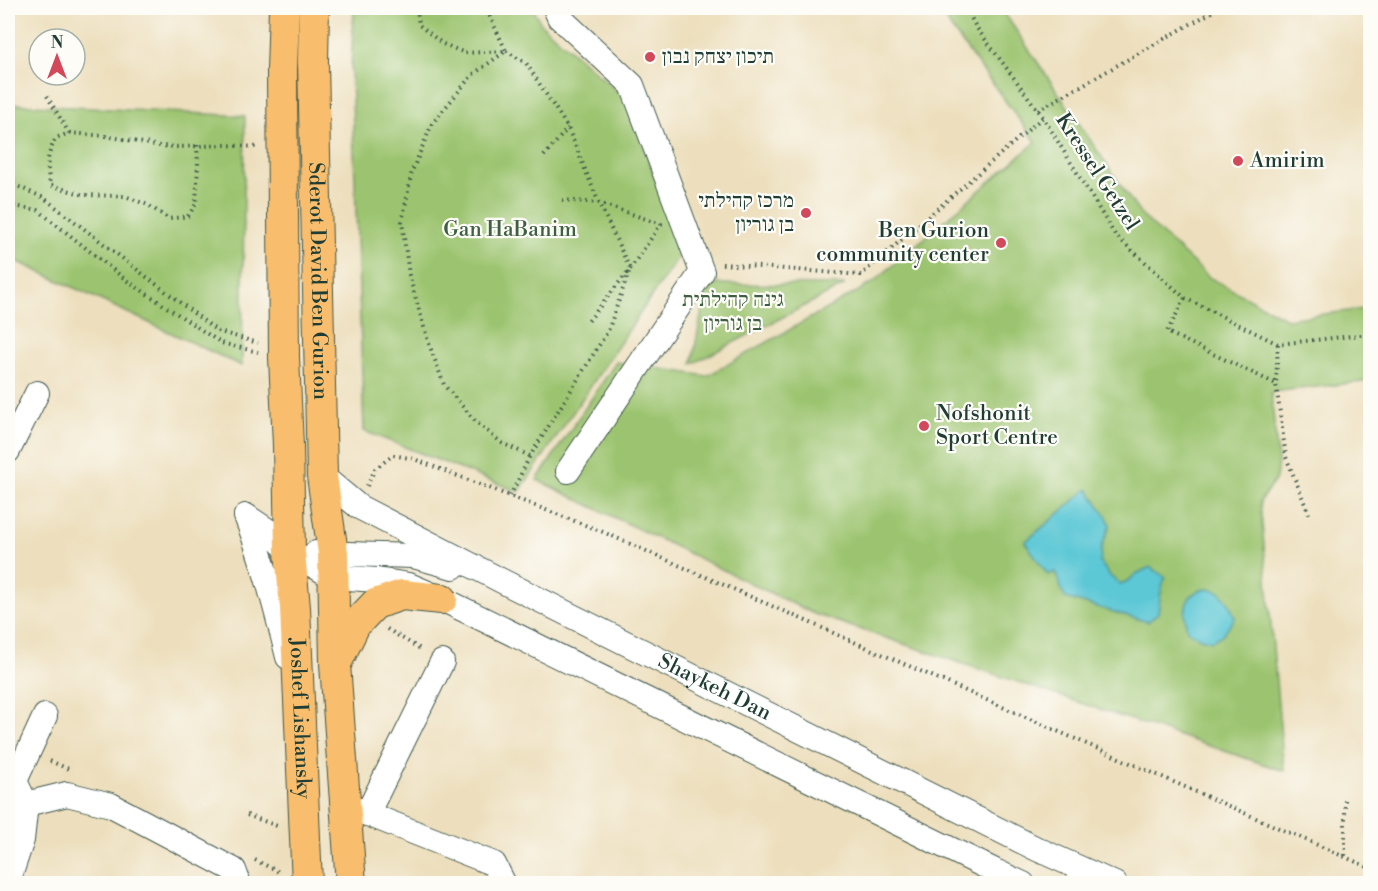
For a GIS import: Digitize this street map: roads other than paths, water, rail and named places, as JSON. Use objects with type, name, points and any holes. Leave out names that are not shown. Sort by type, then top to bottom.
[{"type":"main road","name":"Sderot David Ben Gurion","points":[[284,8],[284,357],[290,552]]},
{"type":"main road","name":"Sderot David Ben Gurion","points":[[314,8],[313,62],[322,476],[333,565]]},
{"type":"main road","name":"Joshef Lishansky","points":[[290,552],[295,608],[308,884]]},
{"type":"main road","name":"Joshef Lishansky","points":[[333,565],[335,664],[356,810],[351,884]]},
{"type":"main road","points":[[335,664],[355,625],[375,604],[402,595],[441,599]]},
{"type":"street","points":[[555,8],[559,17],[632,85],[702,272],[568,471]]},
{"type":"street","points":[[8,451],[37,393]]},
{"type":"street","name":"Shaykeh Dan","points":[[322,476],[359,507],[502,581],[1026,844],[1115,884]]},
{"type":"street","points":[[300,707],[274,598],[246,516],[270,532],[290,552],[333,565],[413,556],[502,581]]},
{"type":"street","name":"Shaykeh Dan","points":[[333,565],[377,579],[409,585],[441,599],[994,878],[1023,884]]},
{"type":"street","points":[[442,662],[356,810],[499,874]]},
{"type":"street","points":[[8,882],[22,840],[26,804],[11,777],[45,716]]},
{"type":"street","points":[[26,804],[67,794],[111,805],[234,870],[239,884]]},
{"type":"water","points":[[1088,489],[1110,525],[1102,546],[1100,562],[1110,576],[1121,584],[1150,567],[1165,577],[1158,613],[1148,622],[1065,598],[1055,572],[1048,575],[1025,542]]},
{"type":"water","points":[[1208,589],[1220,592],[1230,605],[1235,618],[1223,634],[1212,641],[1200,638],[1187,630],[1185,619],[1187,603],[1193,594],[1199,590]]},
{"type":"place","name":"תיכון יצחק נבון","points":[[650,57]]},
{"type":"place","name":"Amirim","points":[[1238,161]]},
{"type":"place","name":"מרכז קהילתי בן גוריון","points":[[806,213]]},
{"type":"place","name":"Ben Gurion community center","points":[[1001,243]]},
{"type":"place","name":"Nofshonit Sport Centre","points":[[924,426]]},
{"type":"park label","name":"Gan HaBanim","points":[[510,230]]},
{"type":"park label","name":"גינה קהילתית בן גוריון","points":[[733,312]]}]
